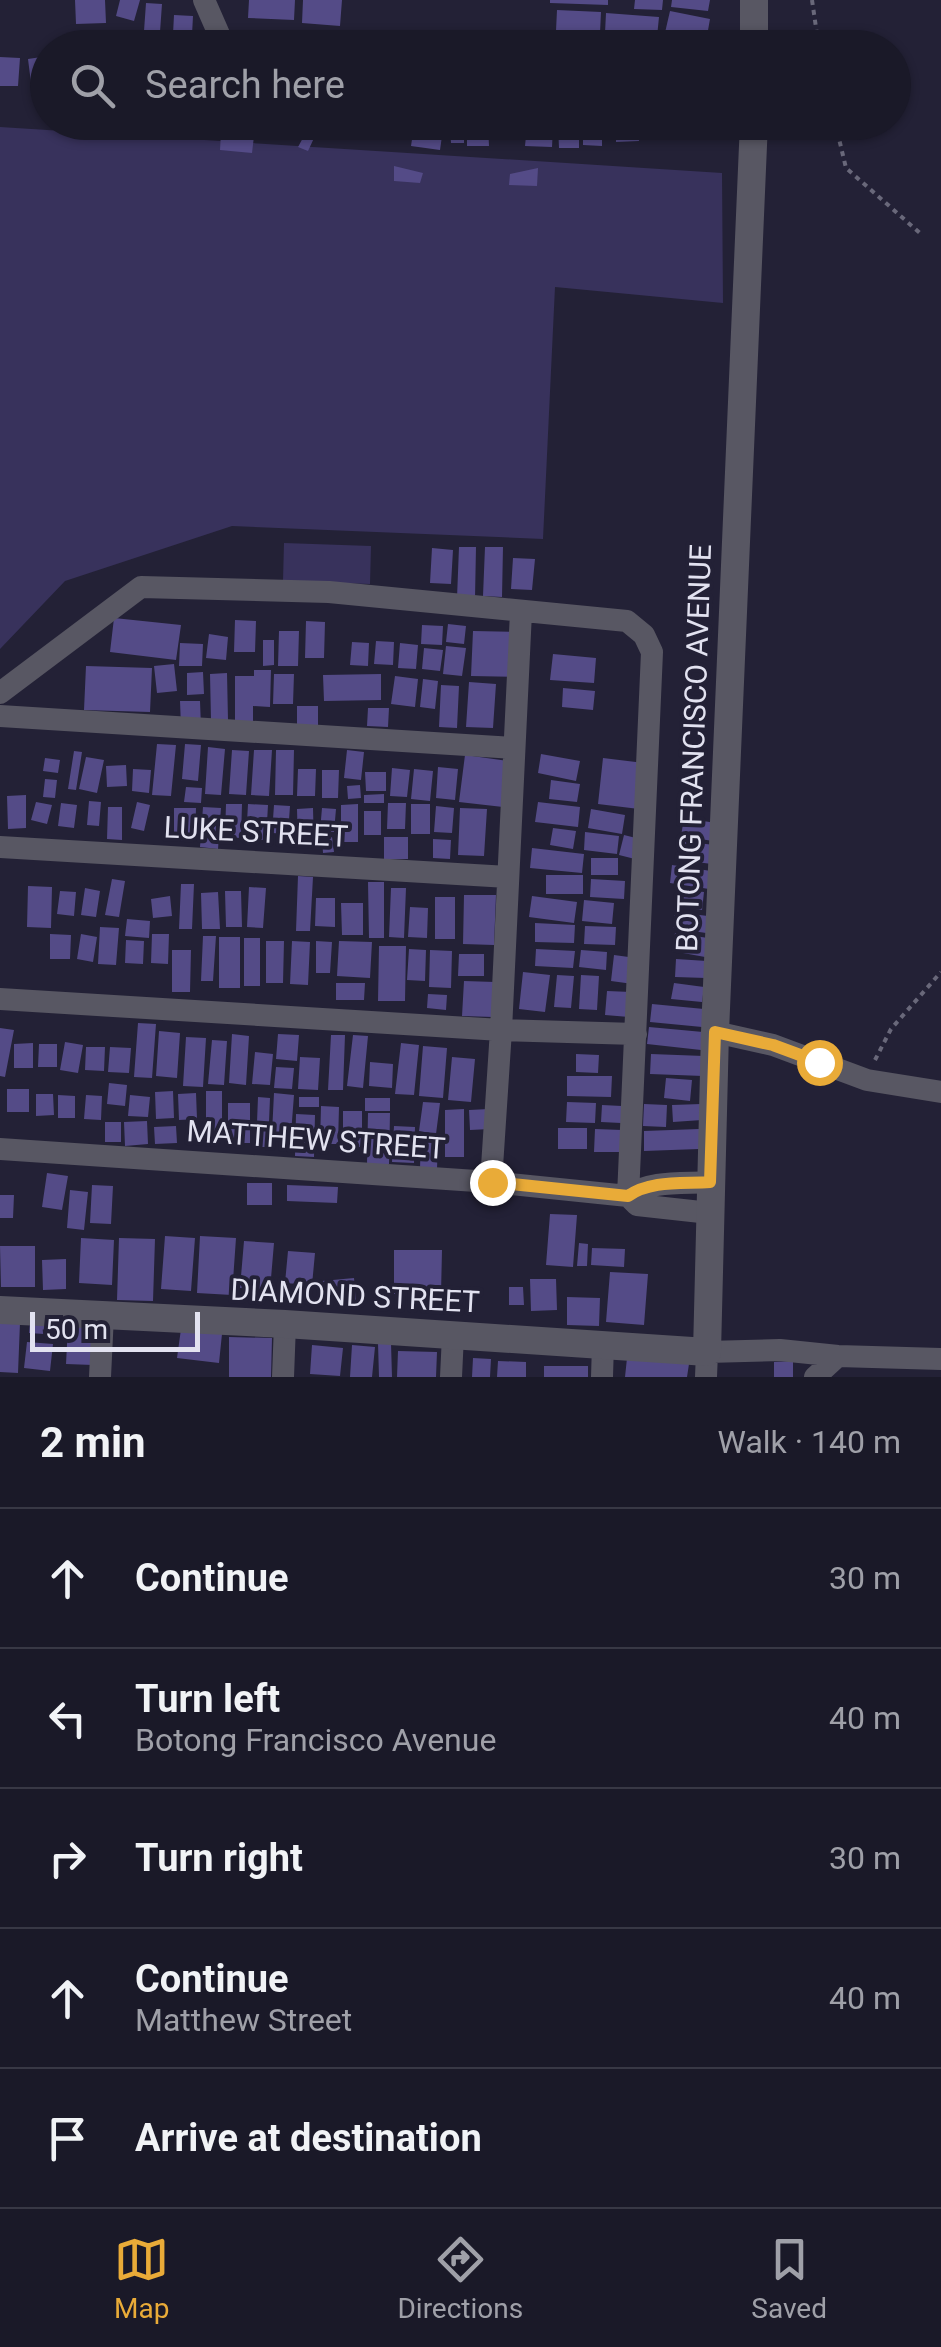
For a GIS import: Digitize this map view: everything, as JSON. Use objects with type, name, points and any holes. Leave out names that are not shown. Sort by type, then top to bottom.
[{"type":"street","points":[[204,0],[217,30]]},
{"type":"street","points":[[754,0],[754,30]]},
{"type":"street","name":"BOTONG FRANCISCO AVENUE","points":[[706,1364],[715,1032],[753,140]]},
{"type":"street","points":[[0,693],[141,588],[329,592],[627,622],[644,634],[652,652],[628,1196]]},
{"type":"street","points":[[492,1182],[521,612]]},
{"type":"street","points":[[0,716],[513,748]]},
{"type":"street","name":"LUKE STREET","points":[[0,847],[508,876]]},
{"type":"street","points":[[0,999],[501,1030],[636,1034]]},
{"type":"street","points":[[715,1032],[773,1045],[867,1080],[941,1092]]},
{"type":"street","name":"MATTHEW STREET","points":[[0,1149],[492,1182],[628,1196]]},
{"type":"street","points":[[628,1196],[652,1186],[710,1182]]},
{"type":"street","points":[[628,1196],[649,1207],[710,1213]]},
{"type":"street","name":"DIAMOND STREET","points":[[0,1310],[603,1344],[706,1364]]},
{"type":"street","points":[[100,1377],[103,1314]]},
{"type":"street","points":[[283,1377],[285,1324]]},
{"type":"street","points":[[450,1377],[452,1335]]},
{"type":"street","points":[[602,1377],[603,1344]]},
{"type":"street","points":[[706,1364],[780,1350],[837,1366],[941,1359]]},
{"type":"street","points":[[815,1377],[837,1366]]},
{"type":"path","points":[[812,0],[816,30]]},
{"type":"path","points":[[839,140],[846,168],[920,234]]},
{"type":"path","points":[[867,1080],[891,1029],[941,972]]},
{"type":"shaded area","points":[[0,127],[30,129],[30,140],[204,140],[722,173],[723,303],[555,287],[543,539],[232,526],[65,581],[0,649]]},
{"type":"shaded area","points":[[284,543],[371,546],[370,584],[283,581]]},
{"type":"building","points":[[75,0],[105,0],[106,23],[76,24]]},
{"type":"building","points":[[120,0],[140,0],[134,21],[116,16]]},
{"type":"building","points":[[249,0],[295,0],[294,20],[248,18]]},
{"type":"building","points":[[303,0],[342,0],[340,26],[302,23]]},
{"type":"building","points":[[608,0],[608,5],[550,3]]},
{"type":"building","points":[[635,0],[663,0],[662,10],[634,9]]},
{"type":"building","points":[[672,0],[710,0],[708,11],[671,7]]},
{"type":"building","points":[[146,3],[162,4],[160,30],[144,30]]},
{"type":"building","points":[[557,10],[601,12],[600,30],[556,30]]},
{"type":"building","points":[[670,11],[710,19],[708,30],[666,30]]},
{"type":"building","points":[[606,13],[659,17],[658,30],[605,30]]},
{"type":"building","points":[[174,15],[193,16],[192,30],[173,30]]},
{"type":"building","points":[[0,57],[20,58],[18,86],[0,86]]},
{"type":"building","points":[[221,140],[254,140],[252,153],[220,150]]},
{"type":"building","points":[[302,140],[313,140],[308,151],[298,147]]},
{"type":"building","points":[[412,140],[441,140],[440,150],[411,146]]},
{"type":"building","points":[[467,140],[489,140],[489,146],[467,146]]},
{"type":"building","points":[[526,140],[552,140],[552,147],[525,146]]},
{"type":"building","points":[[559,140],[579,140],[579,148],[559,148]]},
{"type":"building","points":[[583,140],[602,140],[602,146],[583,145]]},
{"type":"building","points":[[394,166],[423,173],[420,183],[394,181]]},
{"type":"building","points":[[538,168],[537,186],[509,185],[510,174]]},
{"type":"building","points":[[459,547],[476,547],[475,598],[457,598]]},
{"type":"building","points":[[485,547],[503,547],[502,597],[483,596]]},
{"type":"building","points":[[432,548],[453,550],[451,584],[430,583]]},
{"type":"building","points":[[513,558],[535,559],[532,590],[511,589]]},
{"type":"building","points":[[114,618],[181,625],[176,660],[110,652]]},
{"type":"building","points":[[235,620],[256,621],[255,652],[234,652]]},
{"type":"building","points":[[306,621],[325,622],[324,658],[305,658]]},
{"type":"building","points":[[448,624],[466,626],[464,644],[446,642]]},
{"type":"building","points":[[422,625],[443,626],[442,645],[421,644]]},
{"type":"building","points":[[279,631],[299,631],[298,666],[278,666]]},
{"type":"building","points":[[473,631],[519,632],[517,677],[471,676]]},
{"type":"building","points":[[209,634],[228,637],[226,660],[206,658]]},
{"type":"building","points":[[263,640],[274,640],[274,665],[263,666]]},
{"type":"building","points":[[376,641],[394,642],[393,665],[374,664]]},
{"type":"building","points":[[352,642],[369,643],[368,666],[350,665]]},
{"type":"building","points":[[180,643],[203,644],[202,666],[179,666]]},
{"type":"building","points":[[400,643],[418,645],[416,669],[398,668]]},
{"type":"building","points":[[446,646],[466,648],[462,676],[443,674]]},
{"type":"building","points":[[424,648],[443,650],[440,671],[422,669]]},
{"type":"building","points":[[553,654],[596,658],[594,683],[550,680]]},
{"type":"building","points":[[174,664],[177,691],[157,693],[154,666]]},
{"type":"building","points":[[86,666],[152,668],[150,712],[84,710]]},
{"type":"building","points":[[254,670],[271,670],[270,707],[253,706],[253,723],[235,723],[235,676],[254,676]]},
{"type":"building","points":[[203,672],[204,694],[187,695],[187,673]]},
{"type":"building","points":[[227,673],[228,720],[211,720],[210,674]]},
{"type":"building","points":[[274,674],[294,674],[293,704],[273,704]]},
{"type":"building","points":[[381,674],[381,700],[324,701],[323,675]]},
{"type":"building","points":[[395,676],[418,679],[415,707],[391,704]]},
{"type":"building","points":[[423,679],[438,681],[435,709],[420,707]]},
{"type":"building","points":[[469,682],[496,684],[493,728],[466,727]]},
{"type":"building","points":[[441,685],[459,686],[457,728],[439,727]]},
{"type":"building","points":[[563,688],[595,691],[593,710],[562,707]]},
{"type":"building","points":[[180,701],[200,701],[201,727],[181,727]]},
{"type":"building","points":[[297,706],[318,706],[318,730],[297,730]]},
{"type":"building","points":[[368,708],[389,708],[388,727],[367,726]]},
{"type":"building","points":[[157,744],[176,745],[171,796],[152,795]]},
{"type":"building","points":[[185,744],[201,745],[198,781],[182,779]]},
{"type":"building","points":[[208,747],[225,749],[221,795],[205,794]]},
{"type":"building","points":[[232,750],[249,751],[246,795],[229,794]]},
{"type":"building","points":[[254,750],[272,750],[269,796],[251,795]]},
{"type":"building","points":[[276,750],[294,750],[293,795],[275,795]]},
{"type":"building","points":[[347,750],[364,752],[361,780],[344,778]]},
{"type":"building","points":[[74,751],[82,752],[76,790],[68,789]]},
{"type":"building","points":[[541,754],[580,761],[576,781],[538,773]]},
{"type":"building","points":[[465,755],[508,761],[503,807],[459,802]]},
{"type":"building","points":[[86,757],[104,760],[97,793],[79,789]]},
{"type":"building","points":[[45,758],[60,760],[58,773],[43,771]]},
{"type":"building","points":[[603,758],[644,763],[639,809],[598,804]]},
{"type":"building","points":[[126,765],[127,786],[107,787],[106,766]]},
{"type":"building","points":[[438,767],[458,769],[455,800],[436,798]]},
{"type":"building","points":[[392,768],[410,770],[407,797],[390,796]]},
{"type":"building","points":[[133,769],[151,770],[149,793],[132,791]]},
{"type":"building","points":[[298,769],[316,769],[315,796],[297,796]]},
{"type":"building","points":[[414,769],[433,771],[430,801],[411,799]]},
{"type":"building","points":[[322,770],[339,770],[338,798],[322,798]]},
{"type":"building","points":[[365,772],[386,772],[386,791],[366,791]]},
{"type":"building","points":[[45,779],[57,780],[55,798],[43,797]]},
{"type":"building","points":[[551,780],[580,784],[577,802],[549,799]]},
{"type":"building","points":[[360,785],[361,798],[348,799],[347,786]]},
{"type":"building","points":[[186,787],[202,788],[201,803],[184,802]]},
{"type":"building","points":[[384,794],[384,803],[364,803],[364,795]]},
{"type":"building","points":[[26,795],[26,828],[8,829],[7,796]]},
{"type":"building","points":[[89,801],[101,802],[99,826],[87,825]]},
{"type":"building","points":[[36,802],[52,805],[47,824],[31,820]]},
{"type":"building","points":[[137,802],[150,805],[144,831],[131,828]]},
{"type":"building","points":[[538,802],[580,807],[578,827],[535,822]]},
{"type":"building","points":[[61,803],[77,805],[74,828],[58,826]]},
{"type":"building","points":[[388,803],[406,803],[405,829],[387,829]]},
{"type":"building","points":[[226,804],[242,804],[241,838],[225,837]]},
{"type":"building","points":[[248,804],[268,805],[266,840],[246,840]]},
{"type":"building","points":[[358,804],[358,842],[341,842],[341,805]]},
{"type":"building","points":[[411,804],[430,804],[430,834],[411,834]]},
{"type":"building","points":[[274,805],[290,806],[288,834],[272,833]]},
{"type":"building","points":[[436,806],[454,808],[452,833],[434,832]]},
{"type":"building","points":[[108,807],[122,807],[122,840],[107,839]]},
{"type":"building","points":[[203,807],[221,808],[218,849],[200,847]]},
{"type":"building","points":[[174,808],[196,808],[195,841],[174,841]]},
{"type":"building","points":[[313,808],[314,848],[298,848],[297,809]]},
{"type":"building","points":[[322,808],[336,809],[334,832],[320,831]]},
{"type":"building","points":[[460,808],[487,809],[484,856],[458,855]]},
{"type":"building","points":[[591,809],[625,815],[622,834],[588,828]]},
{"type":"building","points":[[364,811],[381,811],[381,835],[364,835]]},
{"type":"building","points":[[684,818],[716,823],[713,841],[681,836]]},
{"type":"building","points":[[553,828],[576,831],[573,849],[550,845]]},
{"type":"building","points":[[585,832],[619,836],[617,854],[584,850]]},
{"type":"building","points":[[624,835],[644,840],[639,860],[619,855]]},
{"type":"building","points":[[332,837],[334,852],[323,853],[322,838]]},
{"type":"building","points":[[384,837],[408,837],[408,859],[384,859]]},
{"type":"building","points":[[433,839],[451,840],[450,859],[433,858]]},
{"type":"building","points":[[682,841],[714,845],[712,864],[680,860]]},
{"type":"building","points":[[532,848],[584,854],[582,873],[530,868]]},
{"type":"building","points":[[591,858],[618,858],[618,875],[591,875]]},
{"type":"building","points":[[672,865],[711,871],[709,889],[670,883]]},
{"type":"building","points":[[546,875],[583,875],[583,894],[546,894]]},
{"type":"building","points":[[298,876],[313,877],[310,931],[296,931]]},
{"type":"building","points":[[112,879],[125,881],[119,917],[105,915]]},
{"type":"building","points":[[591,879],[625,881],[624,899],[590,897]]},
{"type":"building","points":[[368,882],[384,882],[384,938],[369,938]]},
{"type":"building","points":[[181,884],[194,884],[192,929],[179,929]]},
{"type":"building","points":[[28,886],[52,887],[51,928],[27,927]]},
{"type":"building","points":[[249,887],[266,888],[263,928],[247,927]]},
{"type":"building","points":[[85,888],[100,891],[96,917],[81,915]]},
{"type":"building","points":[[391,888],[406,888],[404,938],[389,937]]},
{"type":"building","points":[[678,889],[704,892],[702,910],[676,906]]},
{"type":"building","points":[[60,891],[76,892],[74,916],[57,914]]},
{"type":"building","points":[[225,891],[241,891],[242,927],[226,927]]},
{"type":"building","points":[[218,892],[220,929],[202,929],[201,893]]},
{"type":"building","points":[[464,895],[496,895],[494,945],[463,944]]},
{"type":"building","points":[[170,896],[172,916],[153,918],[151,899]]},
{"type":"building","points":[[532,896],[577,902],[574,923],[529,917]]},
{"type":"building","points":[[435,897],[455,897],[455,939],[435,939]]},
{"type":"building","points":[[316,898],[335,898],[335,927],[315,926]]},
{"type":"building","points":[[584,900],[614,903],[612,924],[582,921]]},
{"type":"building","points":[[341,903],[363,903],[363,935],[342,935]]},
{"type":"building","points":[[410,907],[428,908],[427,938],[408,937]]},
{"type":"building","points":[[675,912],[708,916],[706,933],[673,928]]},
{"type":"building","points":[[127,919],[150,921],[149,938],[125,936]]},
{"type":"building","points":[[535,923],[575,925],[574,943],[535,942]]},
{"type":"building","points":[[585,926],[616,927],[615,945],[584,944]]},
{"type":"building","points":[[100,927],[119,928],[116,965],[98,964]]},
{"type":"building","points":[[675,933],[708,938],[705,957],[672,951]]},
{"type":"building","points":[[50,934],[71,935],[70,959],[50,959]]},
{"type":"building","points":[[81,934],[97,937],[93,962],[77,959]]},
{"type":"building","points":[[152,934],[169,934],[168,964],[151,963]]},
{"type":"building","points":[[203,936],[216,936],[213,981],[201,981]]},
{"type":"building","points":[[219,937],[240,937],[240,988],[219,988]]},
{"type":"building","points":[[244,938],[260,938],[260,986],[244,986]]},
{"type":"building","points":[[126,940],[144,941],[143,964],[125,963]]},
{"type":"building","points":[[266,941],[284,941],[283,983],[266,983]]},
{"type":"building","points":[[292,941],[310,942],[308,985],[290,984]]},
{"type":"building","points":[[316,941],[332,942],[330,973],[316,973]]},
{"type":"building","points":[[339,941],[372,942],[370,978],[337,976]]},
{"type":"building","points":[[379,946],[406,946],[405,1001],[378,1001]]},
{"type":"building","points":[[409,949],[426,950],[425,981],[407,980]]},
{"type":"building","points":[[536,949],[575,951],[573,968],[535,966]]},
{"type":"building","points":[[172,950],[191,950],[190,992],[172,992]]},
{"type":"building","points":[[430,950],[452,951],[451,988],[429,987]]},
{"type":"building","points":[[581,950],[607,952],[606,970],[579,967]]},
{"type":"building","points":[[459,954],[484,954],[484,976],[458,976]]},
{"type":"building","points":[[614,955],[636,958],[633,984],[611,981]]},
{"type":"building","points":[[676,959],[707,961],[706,978],[675,977]]},
{"type":"building","points":[[523,972],[550,975],[545,1012],[519,1009]]},
{"type":"building","points":[[557,975],[574,976],[571,1008],[554,1007]]},
{"type":"building","points":[[581,975],[599,976],[597,1010],[579,1009]]},
{"type":"building","points":[[464,981],[495,982],[493,1017],[462,1016]]},
{"type":"building","points":[[336,983],[365,983],[364,1000],[336,1000]]},
{"type":"building","points":[[674,983],[704,987],[702,1002],[671,999]]},
{"type":"building","points":[[607,991],[631,992],[629,1017],[605,1015]]},
{"type":"building","points":[[428,994],[447,995],[446,1010],[427,1008]]},
{"type":"building","points":[[652,1004],[704,1009],[702,1027],[650,1022]]},
{"type":"building","points":[[138,1023],[156,1024],[152,1078],[134,1077]]},
{"type":"building","points":[[649,1027],[703,1032],[701,1050],[647,1044]]},
{"type":"building","points":[[0,1028],[14,1030],[5,1077],[0,1076]]},
{"type":"building","points":[[159,1031],[180,1033],[177,1078],[156,1076]]},
{"type":"building","points":[[232,1034],[249,1036],[246,1085],[229,1083]]},
{"type":"building","points":[[278,1034],[299,1035],[297,1061],[276,1059]]},
{"type":"building","points":[[331,1035],[345,1035],[343,1090],[328,1090]]},
{"type":"building","points":[[353,1035],[368,1036],[363,1088],[347,1086]]},
{"type":"building","points":[[186,1037],[206,1038],[203,1087],[183,1086]]},
{"type":"building","points":[[212,1040],[227,1041],[224,1085],[208,1084]]},
{"type":"building","points":[[65,1042],[83,1045],[78,1073],[60,1070]]},
{"type":"building","points":[[33,1043],[33,1068],[14,1068],[14,1044]]},
{"type":"building","points":[[401,1043],[419,1045],[414,1095],[395,1094]]},
{"type":"building","points":[[39,1044],[57,1044],[57,1067],[38,1067]]},
{"type":"building","points":[[423,1046],[447,1048],[443,1098],[419,1096]]},
{"type":"building","points":[[86,1047],[105,1047],[104,1071],[85,1070]]},
{"type":"building","points":[[110,1047],[131,1048],[129,1073],[108,1072]]},
{"type":"building","points":[[255,1052],[273,1054],[270,1085],[252,1084]]},
{"type":"building","points":[[576,1054],[599,1055],[598,1073],[576,1072]]},
{"type":"building","points":[[651,1054],[704,1056],[703,1076],[650,1074]]},
{"type":"building","points":[[300,1057],[320,1058],[318,1090],[298,1089]]},
{"type":"building","points":[[452,1057],[475,1059],[471,1102],[448,1100]]},
{"type":"building","points":[[370,1062],[393,1064],[392,1088],[369,1086]]},
{"type":"building","points":[[276,1067],[294,1068],[292,1089],[274,1088]]},
{"type":"building","points":[[567,1076],[612,1076],[611,1097],[567,1096]]},
{"type":"building","points":[[666,1078],[692,1080],[690,1101],[664,1098]]},
{"type":"building","points":[[109,1083],[127,1085],[125,1106],[107,1104]]},
{"type":"building","points":[[7,1089],[29,1089],[29,1112],[7,1112]]},
{"type":"building","points":[[173,1091],[174,1118],[156,1119],[155,1092]]},
{"type":"building","points":[[206,1091],[222,1091],[222,1138],[206,1138]]},
{"type":"building","points":[[196,1093],[197,1119],[179,1120],[178,1094]]},
{"type":"building","points":[[274,1093],[294,1095],[291,1134],[272,1133]]},
{"type":"building","points":[[36,1094],[53,1094],[54,1115],[36,1116]]},
{"type":"building","points":[[58,1095],[75,1096],[75,1118],[58,1118]]},
{"type":"building","points":[[86,1095],[102,1096],[101,1120],[84,1119]]},
{"type":"building","points":[[130,1095],[150,1097],[148,1117],[128,1116]]},
{"type":"building","points":[[258,1097],[270,1098],[268,1147],[256,1147]]},
{"type":"building","points":[[299,1097],[319,1097],[319,1107],[299,1107]]},
{"type":"building","points":[[365,1098],[390,1098],[390,1111],[365,1111]]},
{"type":"building","points":[[423,1102],[440,1103],[436,1134],[419,1131]]},
{"type":"building","points":[[567,1102],[596,1103],[595,1123],[566,1122]]},
{"type":"building","points":[[228,1103],[250,1103],[250,1143],[228,1143]]},
{"type":"building","points":[[644,1104],[667,1105],[666,1127],[643,1126]]},
{"type":"building","points":[[701,1104],[702,1120],[673,1122],[672,1105]]},
{"type":"building","points":[[602,1105],[622,1106],[621,1123],[601,1122]]},
{"type":"building","points":[[321,1106],[339,1107],[338,1144],[320,1144]]},
{"type":"building","points":[[464,1109],[464,1157],[445,1157],[445,1110]]},
{"type":"building","points":[[489,1109],[490,1129],[470,1130],[469,1110]]},
{"type":"building","points":[[343,1111],[362,1111],[362,1147],[343,1147]]},
{"type":"building","points":[[368,1113],[390,1113],[389,1164],[367,1164]]},
{"type":"building","points":[[296,1114],[315,1115],[314,1157],[295,1156]]},
{"type":"building","points":[[147,1121],[148,1144],[125,1146],[124,1122]]},
{"type":"building","points":[[105,1122],[121,1122],[121,1142],[105,1142]]},
{"type":"building","points":[[176,1126],[177,1143],[155,1144],[154,1127]]},
{"type":"building","points":[[394,1126],[415,1127],[414,1163],[392,1162]]},
{"type":"building","points":[[558,1128],[587,1128],[587,1149],[558,1149]]},
{"type":"building","points":[[595,1129],[622,1130],[621,1152],[594,1152]]},
{"type":"building","points":[[699,1129],[699,1149],[644,1151],[644,1131]]},
{"type":"building","points":[[421,1138],[438,1138],[437,1169],[420,1168]]},
{"type":"building","points":[[47,1173],[68,1176],[62,1210],[42,1207]]},
{"type":"building","points":[[247,1183],[272,1183],[272,1205],[247,1205]]},
{"type":"building","points":[[92,1185],[113,1186],[111,1224],[90,1223]]},
{"type":"building","points":[[287,1185],[338,1187],[337,1203],[287,1201]]},
{"type":"building","points":[[70,1190],[88,1192],[84,1230],[67,1228]]},
{"type":"building","points":[[0,1195],[14,1195],[13,1218],[0,1218]]},
{"type":"building","points":[[550,1214],[577,1215],[573,1267],[546,1265]]},
{"type":"building","points":[[165,1236],[195,1238],[191,1291],[161,1289]]},
{"type":"building","points":[[200,1236],[236,1238],[232,1295],[197,1293]]},
{"type":"building","points":[[81,1238],[114,1240],[112,1285],[79,1283]]},
{"type":"building","points":[[119,1238],[155,1239],[153,1301],[117,1300]]},
{"type":"building","points":[[244,1241],[274,1243],[270,1290],[240,1288]]},
{"type":"building","points":[[579,1243],[588,1244],[587,1266],[577,1266]]},
{"type":"building","points":[[0,1246],[35,1246],[35,1287],[1,1287]]},
{"type":"building","points":[[592,1248],[625,1249],[624,1267],[591,1265]]},
{"type":"building","points":[[394,1250],[442,1250],[441,1294],[394,1294]]},
{"type":"building","points":[[288,1251],[315,1253],[312,1285],[285,1283]]},
{"type":"building","points":[[66,1259],[66,1289],[43,1290],[42,1260]]},
{"type":"building","points":[[610,1272],[648,1274],[644,1325],[606,1322]]},
{"type":"building","points":[[354,1278],[356,1300],[323,1303],[322,1281]]},
{"type":"building","points":[[530,1279],[556,1279],[557,1310],[531,1311]]},
{"type":"building","points":[[509,1287],[523,1287],[524,1305],[509,1305]]},
{"type":"building","points":[[567,1297],[600,1298],[599,1326],[567,1325]]},
{"type":"building","points":[[30,1322],[60,1324],[59,1335],[29,1333]]},
{"type":"building","points":[[0,1323],[20,1323],[18,1373],[0,1372]]},
{"type":"building","points":[[68,1325],[95,1326],[93,1365],[66,1364]]},
{"type":"building","points":[[181,1329],[222,1334],[219,1363],[177,1358]]},
{"type":"building","points":[[229,1337],[272,1338],[271,1377],[229,1377]]},
{"type":"building","points":[[27,1342],[53,1344],[50,1371],[24,1368]]},
{"type":"building","points":[[378,1343],[391,1343],[392,1377],[379,1377]]},
{"type":"building","points":[[312,1345],[343,1348],[340,1376],[310,1374]]},
{"type":"building","points":[[352,1345],[375,1347],[372,1377],[350,1377]]},
{"type":"building","points":[[398,1351],[437,1352],[436,1377],[397,1377]]},
{"type":"building","points":[[473,1358],[491,1359],[490,1377],[472,1377]]},
{"type":"building","points":[[627,1358],[689,1364],[687,1377],[625,1377]]},
{"type":"building","points":[[498,1361],[526,1362],[526,1377],[497,1377]]},
{"type":"building","points":[[793,1361],[793,1377],[774,1377],[774,1362]]},
{"type":"building","points":[[544,1366],[588,1366],[588,1377],[544,1377]]},
{"type":"route","points":[[492,1182],[628,1196],[652,1186],[710,1182],[715,1032],[773,1045],[819,1062]]}]
